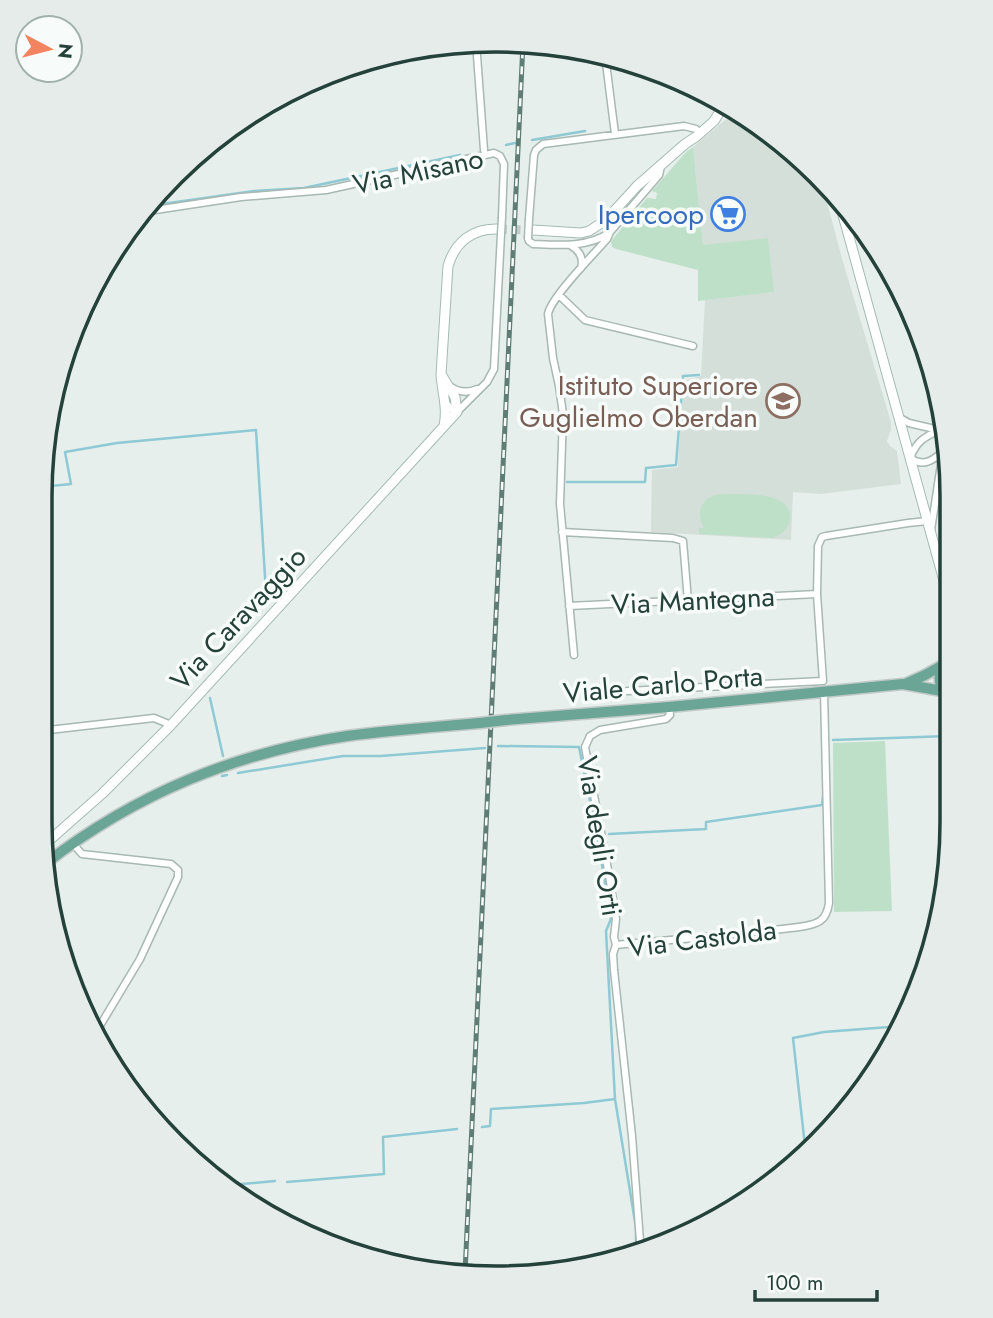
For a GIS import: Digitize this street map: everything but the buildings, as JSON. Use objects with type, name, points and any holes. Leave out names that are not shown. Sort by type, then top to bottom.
[{"type":"main road","points":[[903,684],[925,675],[940,665]]},
{"type":"main road","points":[[903,684],[940,693]]},
{"type":"main road","name":"Viale Carlo Porta","points":[[72,843],[137,803],[212,770],[267,752],[346,736],[903,684]]},
{"type":"main road","points":[[54,857],[72,843]]},
{"type":"street","points":[[477,53],[484,150]]},
{"type":"street","points":[[607,67],[615,134]]},
{"type":"street","points":[[531,234],[589,231],[606,220],[628,195],[714,121],[719,113]]},
{"type":"street","points":[[685,144],[686,139],[696,129],[713,114],[719,113]]},
{"type":"street","points":[[610,232],[594,241],[567,244],[529,242],[534,155],[539,147],[547,143],[684,125],[696,129]]},
{"type":"street","name":"Via Misano","points":[[158,210],[241,197],[326,190],[494,153],[500,156],[504,161],[494,369],[488,382],[457,412]]},
{"type":"street","points":[[574,655],[559,504],[563,414],[553,358],[549,308],[659,175],[661,164]]},
{"type":"street","points":[[845,221],[940,567]]},
{"type":"street","points":[[444,427],[447,415],[441,374],[450,259],[466,237],[479,230],[499,231]]},
{"type":"street","points":[[567,244],[580,254],[580,270]]},
{"type":"street","points":[[559,295],[585,320],[693,346]]},
{"type":"street","points":[[441,374],[455,397],[457,412]]},
{"type":"street","points":[[448,386],[459,392],[482,387]]},
{"type":"street","points":[[445,402],[457,412]]},
{"type":"street","name":"Via Caravaggio","points":[[53,838],[103,793],[171,725],[457,412]]},
{"type":"street","points":[[899,417],[909,423],[935,430]]},
{"type":"street","points":[[910,458],[914,447],[921,440],[936,435]]},
{"type":"street","points":[[910,458],[917,462],[928,462],[939,454]]},
{"type":"street","points":[[930,532],[940,470]]},
{"type":"street","points":[[627,691],[823,681],[817,594],[818,546],[822,537],[928,521]]},
{"type":"street","points":[[562,532],[673,538],[683,541],[688,601]]},
{"type":"street","name":"Via Mantegna","points":[[569,606],[817,594]]},
{"type":"street","name":"Via Castolda","points":[[640,1242],[614,970],[613,954],[616,945],[800,927],[821,921],[827,913],[829,902],[824,692]]},
{"type":"street","name":"Via degli Orti","points":[[616,945],[616,919],[585,753],[586,741],[600,730],[666,719],[670,715],[669,707]]},
{"type":"street","points":[[52,730],[154,718],[171,725]]},
{"type":"street","points":[[72,843],[82,854],[171,864],[178,870],[178,877],[140,959],[101,1024]]},
{"type":"shaded area","name":"Istituto Superiore Guglielmo Oberdan","points":[[728,118],[767,144],[827,200],[891,422],[887,441],[897,451],[901,484],[821,494],[793,492],[791,540],[651,532],[652,470],[678,467],[683,381],[701,376],[705,300],[773,292],[703,246],[693,147]]},
{"type":"green space","points":[[693,147],[703,245],[768,238],[774,292],[698,301],[698,270],[612,247],[611,241],[647,198],[656,199],[657,193],[652,191]]},
{"type":"green space","points":[[719,494],[751,494],[774,498],[789,509],[788,526],[772,538],[699,534],[699,528],[704,528],[700,516],[701,506]]},
{"type":"green space","points":[[885,741],[892,911],[834,912],[833,743]]},
{"type":"waterway","points":[[532,140],[585,131]]},
{"type":"waterway","points":[[506,145],[515,143]]},
{"type":"waterway","points":[[163,204],[254,191],[304,188],[460,155]]},
{"type":"waterway","points":[[567,482],[645,482],[646,468],[676,465],[683,376],[699,375]]},
{"type":"waterway","points":[[52,486],[71,484],[65,452],[117,443],[256,430],[266,593],[271,593]]},
{"type":"waterway","points":[[210,698],[223,756]]},
{"type":"waterway","points":[[833,740],[940,736]]},
{"type":"waterway","points":[[498,746],[579,747],[611,919],[606,931],[615,1099],[636,1228],[636,1243]]},
{"type":"waterway","points":[[238,773],[343,756],[381,756],[485,748]]},
{"type":"waterway","points":[[222,776],[227,775]]},
{"type":"waterway","points":[[609,834],[706,829],[706,822],[822,805],[824,788]]},
{"type":"waterway","points":[[804,1140],[793,1038],[824,1032],[890,1027]]},
{"type":"waterway","points":[[482,1127],[490,1126],[491,1109],[615,1099]]},
{"type":"waterway","points":[[287,1182],[384,1174],[383,1137],[457,1129]]},
{"type":"waterway","points":[[240,1184],[275,1181]]},
{"type":"tunnel","points":[[498,229],[533,230]]},
{"type":"railway","points":[[465,1265],[523,53]]},
{"type":"place","name":"Ipercoop","points":[[728,214]]},
{"type":"place","name":"Istituto Superiore Guglielmo Oberdan","points":[[783,401]]}]
